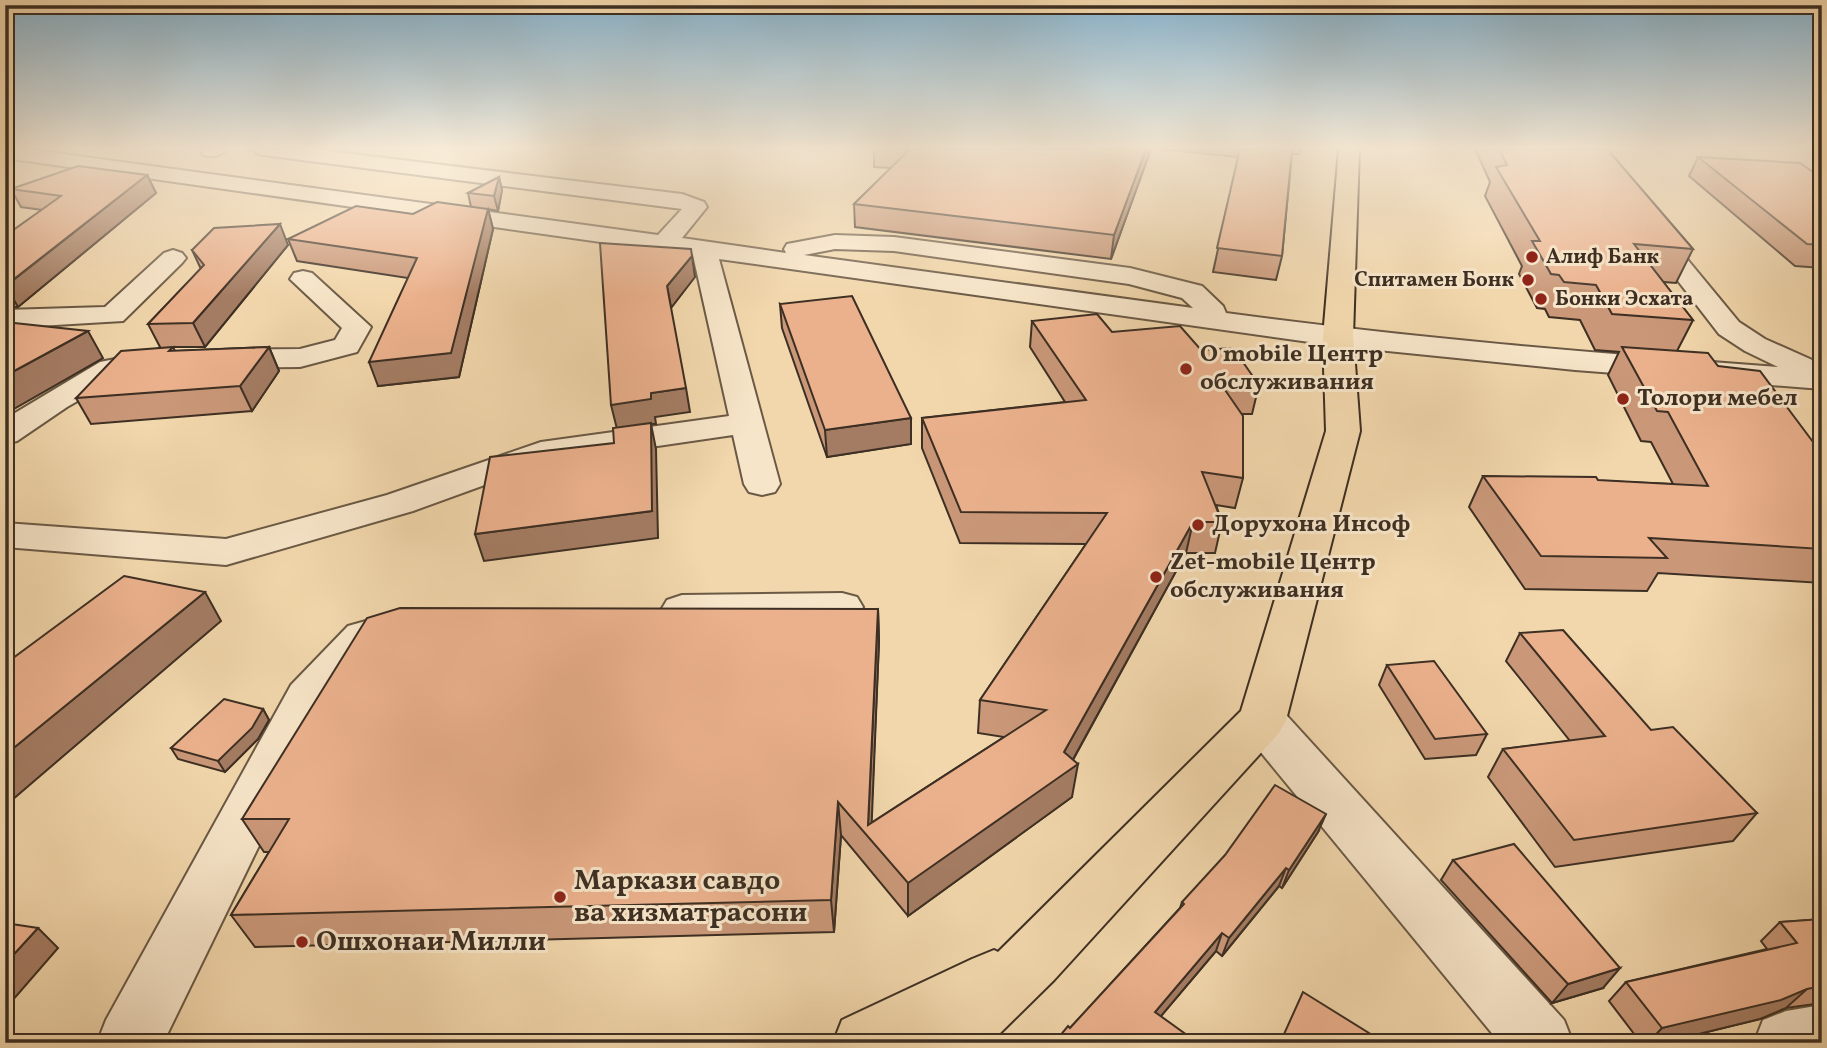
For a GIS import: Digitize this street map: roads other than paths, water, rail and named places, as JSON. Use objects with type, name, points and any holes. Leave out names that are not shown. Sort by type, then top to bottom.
[{"type":"main road","points":[[944,1043],[1034,960],[1262,720],[1343,431],[1338,337],[1346,198]]},
{"type":"main road","points":[[865,1043],[1034,960]]},
{"type":"street","points":[[339,198],[756,256],[835,242],[894,244],[1130,276],[1192,292],[1223,321],[1338,337],[1575,361],[1822,378]]},
{"type":"street","points":[[657,198],[682,201],[695,207],[665,243]]},
{"type":"street","points":[[1630,205],[1729,328],[1755,345],[1822,378]]},
{"type":"street","points":[[704,249],[762,484]]},
{"type":"street","points":[[5,319],[113,315],[173,258]]},
{"type":"street","points":[[5,434],[56,400],[111,369],[159,359],[300,358],[346,346],[357,327],[303,279]]},
{"type":"street","points":[[5,535],[226,552],[400,503],[541,452],[747,423]]},
{"type":"street","points":[[634,611],[842,607]]},
{"type":"street","points":[[129,1043],[308,697],[364,637],[426,618]]},
{"type":"street","points":[[1262,720],[1541,1043]]},
{"type":"street","points":[[1786,1043],[1822,1037]]},
{"type":"place","name":"Алиф Банк","points":[[1532,257]]},
{"type":"place","name":"Спитамен Бонк","points":[[1528,280]]},
{"type":"place","name":"Бонки Эсхата","points":[[1541,299]]},
{"type":"place","name":"O mobile Центр обслуживания","points":[[1186,369]]},
{"type":"place","name":"Толори мебел","points":[[1623,399]]},
{"type":"place","name":"Дорухона Инсоф","points":[[1198,525]]},
{"type":"place","name":"Zet-mobile Центр обслуживания","points":[[1156,577]]},
{"type":"place","name":"Маркази савдо ва хизматрасони","points":[[560,897]]},
{"type":"place","name":"Ошхонаи Милли","points":[[302,942]]}]
